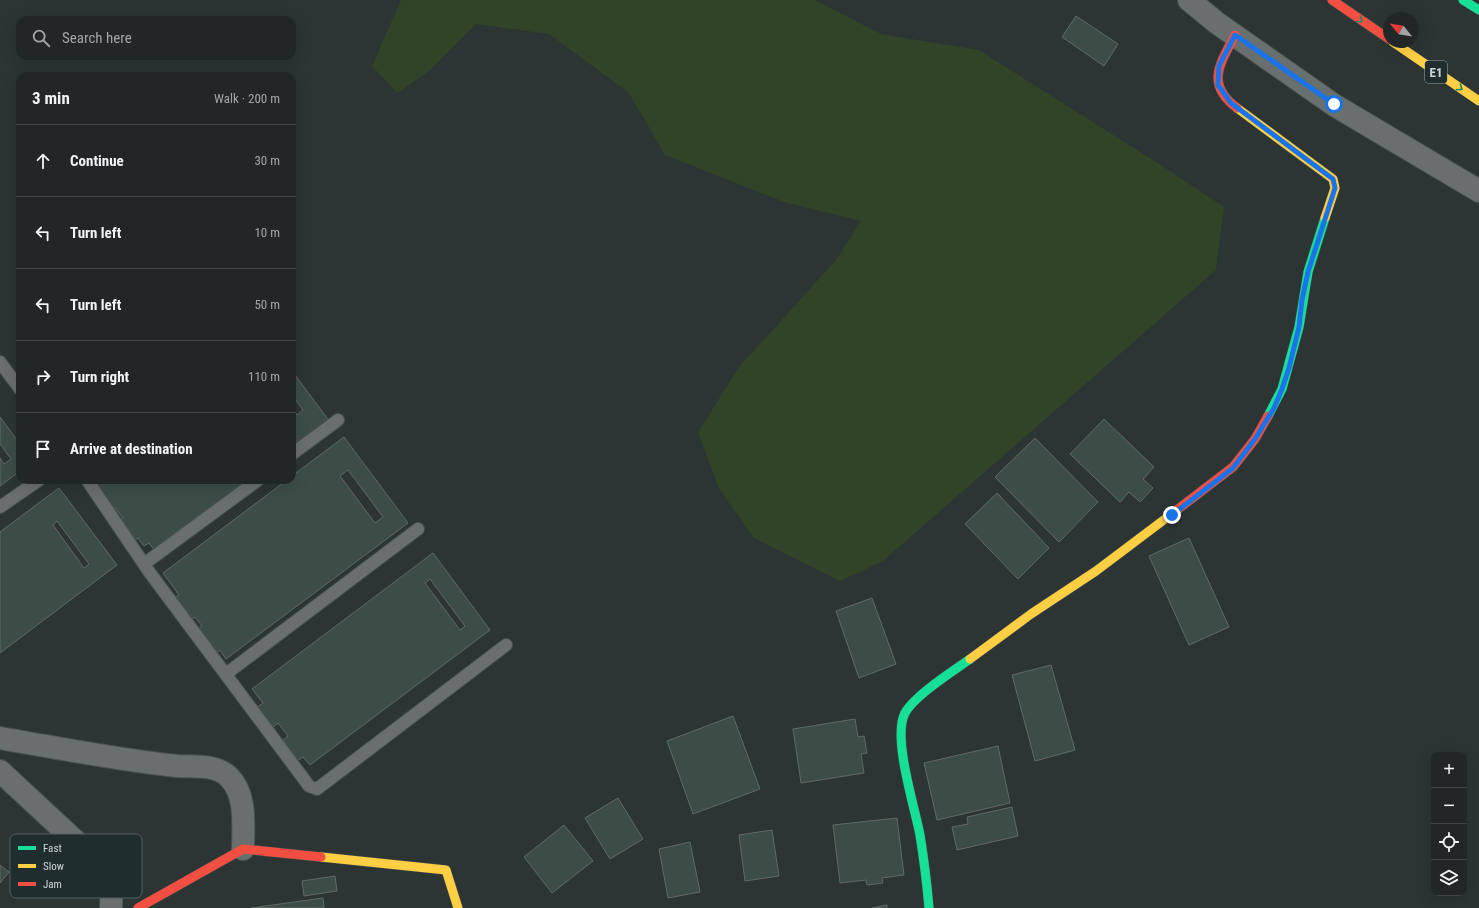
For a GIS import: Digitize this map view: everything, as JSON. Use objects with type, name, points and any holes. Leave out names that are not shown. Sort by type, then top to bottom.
[{"type":"main road","points":[[1332,0],[1383,35]]},
{"type":"main road","points":[[1463,0],[1479,10]]},
{"type":"main road","points":[[929,908],[927,879],[920,835],[902,750],[902,722],[907,709],[934,685],[1031,614],[1096,571],[1233,468],[1255,439],[1274,408],[1282,389],[1299,327],[1302,300],[1308,272],[1335,188],[1333,179],[1231,103],[1218,85],[1219,66],[1235,35]]},
{"type":"main road","name":"E1","points":[[1402,48],[1479,101]]},
{"type":"main road","points":[[138,908],[243,849],[446,870],[458,908]]},
{"type":"street","points":[[1188,0],[1235,35],[1334,104],[1479,191]]},
{"type":"street","points":[[0,738],[102,756],[175,766],[216,769],[227,775],[235,784],[243,809],[243,849]]},
{"type":"street","points":[[0,771],[68,834]]},
{"type":"street","points":[[111,898],[111,908]]},
{"type":"lane","points":[[0,362],[16,384]]},
{"type":"lane","points":[[296,451],[338,420]]},
{"type":"lane","points":[[0,507],[33,484]]},
{"type":"lane","points":[[90,484],[144,564],[309,786],[317,789],[506,645]]},
{"type":"lane","points":[[144,564],[253,484]]},
{"type":"lane","points":[[226,674],[418,529]]},
{"type":"green space","points":[[401,0],[815,0],[881,34],[979,50],[1153,160],[1224,207],[1216,270],[883,561],[840,581],[754,538],[719,489],[698,432],[739,367],[836,260],[861,221],[784,202],[665,155],[629,93],[549,34],[476,24],[430,70],[398,93],[372,66]]},
{"type":"building","points":[[1076,16],[1118,44],[1104,66],[1062,37]]},
{"type":"building","points":[[296,376],[330,422],[296,447],[296,414],[297,415],[303,410],[296,400]]},
{"type":"building","points":[[0,417],[16,439],[16,474],[0,486],[0,458],[4,464],[11,459],[0,444]]},
{"type":"building","points":[[1104,419],[1154,467],[1143,479],[1153,488],[1140,502],[1129,492],[1120,502],[1070,454]]},
{"type":"building","points":[[344,437],[408,523],[226,659],[220,650],[216,653],[198,629],[202,626],[195,617],[191,620],[174,598],[179,595],[163,573],[282,484],[296,484],[296,473]],"holes":[[[348,470],[383,517],[375,523],[340,476]]]},
{"type":"building","points":[[1035,438],[1098,502],[1059,542],[995,477]]},
{"type":"building","points":[[247,484],[156,552],[149,543],[144,546],[138,538],[132,542],[118,522],[123,518],[114,507],[109,510],[94,489],[98,485]]},
{"type":"building","points":[[59,488],[117,565],[0,653],[0,532]],"holes":[[[57,521],[89,564],[84,568],[53,525]]]},
{"type":"building","points":[[997,493],[1049,548],[1018,579],[965,524]]},
{"type":"building","points":[[1189,538],[1229,627],[1189,645],[1149,556]]},
{"type":"building","points":[[433,553],[490,630],[310,765],[303,757],[297,761],[282,741],[288,736],[278,723],[272,728],[257,707],[263,703],[252,689]],"holes":[[[430,579],[465,626],[460,630],[425,583]]]},
{"type":"building","points":[[872,598],[896,664],[859,678],[836,611]]},
{"type":"building","points":[[1051,665],[1075,750],[1035,761],[1012,675]]},
{"type":"building","points":[[733,716],[760,789],[693,814],[667,741]]},
{"type":"building","points":[[855,719],[858,737],[864,736],[867,753],[861,754],[864,773],[801,783],[793,729]]},
{"type":"building","points":[[998,746],[1010,803],[937,820],[924,763]]},
{"type":"building","points":[[618,798],[643,839],[610,859],[585,818]]},
{"type":"building","points":[[1012,807],[1018,836],[957,850],[952,827],[968,824],[967,817]]},
{"type":"building","points":[[897,818],[904,875],[882,878],[883,883],[867,885],[866,880],[840,883],[833,825]]},
{"type":"building","points":[[564,825],[593,861],[552,893],[524,857]]},
{"type":"building","points":[[772,830],[779,876],[745,881],[739,835]]},
{"type":"building","points":[[690,842],[700,892],[668,898],[659,849]]},
{"type":"building","points":[[0,865],[9,872],[0,883]]},
{"type":"building","points":[[335,876],[337,891],[304,896],[302,881]]},
{"type":"building","points":[[323,898],[324,908],[251,908]]},
{"type":"building","points":[[887,905],[887,908],[872,908]]},
{"type":"traffic: fast","points":[[1463,0],[1479,10]]},
{"type":"traffic: fast","points":[[1268,416],[1282,389],[1299,327],[1308,272],[1325,218]]},
{"type":"traffic: fast","points":[[929,908],[920,835],[903,755],[901,738],[902,724],[905,713],[917,699],[934,684],[970,659]]},
{"type":"traffic: slow","points":[[1402,48],[1479,101]]},
{"type":"traffic: slow","points":[[1237,108],[1333,179],[1335,188],[1325,218]]},
{"type":"traffic: slow","points":[[970,659],[1031,614],[1096,571],[1169,516]]},
{"type":"traffic: slow","points":[[321,857],[446,870],[458,908]]},
{"type":"traffic: jam","points":[[1332,0],[1383,35]]},
{"type":"traffic: jam","points":[[1235,35],[1224,55],[1218,73],[1218,82],[1221,91],[1237,108]]},
{"type":"traffic: jam","points":[[1169,516],[1233,467],[1255,439],[1268,416]]},
{"type":"traffic: jam","points":[[138,908],[243,849],[321,857]]},
{"type":"route","points":[[1172,515],[1233,468],[1255,439],[1274,408],[1289,368],[1299,327],[1302,300],[1313,252],[1333,199],[1335,188],[1333,179],[1231,103],[1218,85],[1219,66],[1235,35],[1334,104]]}]
